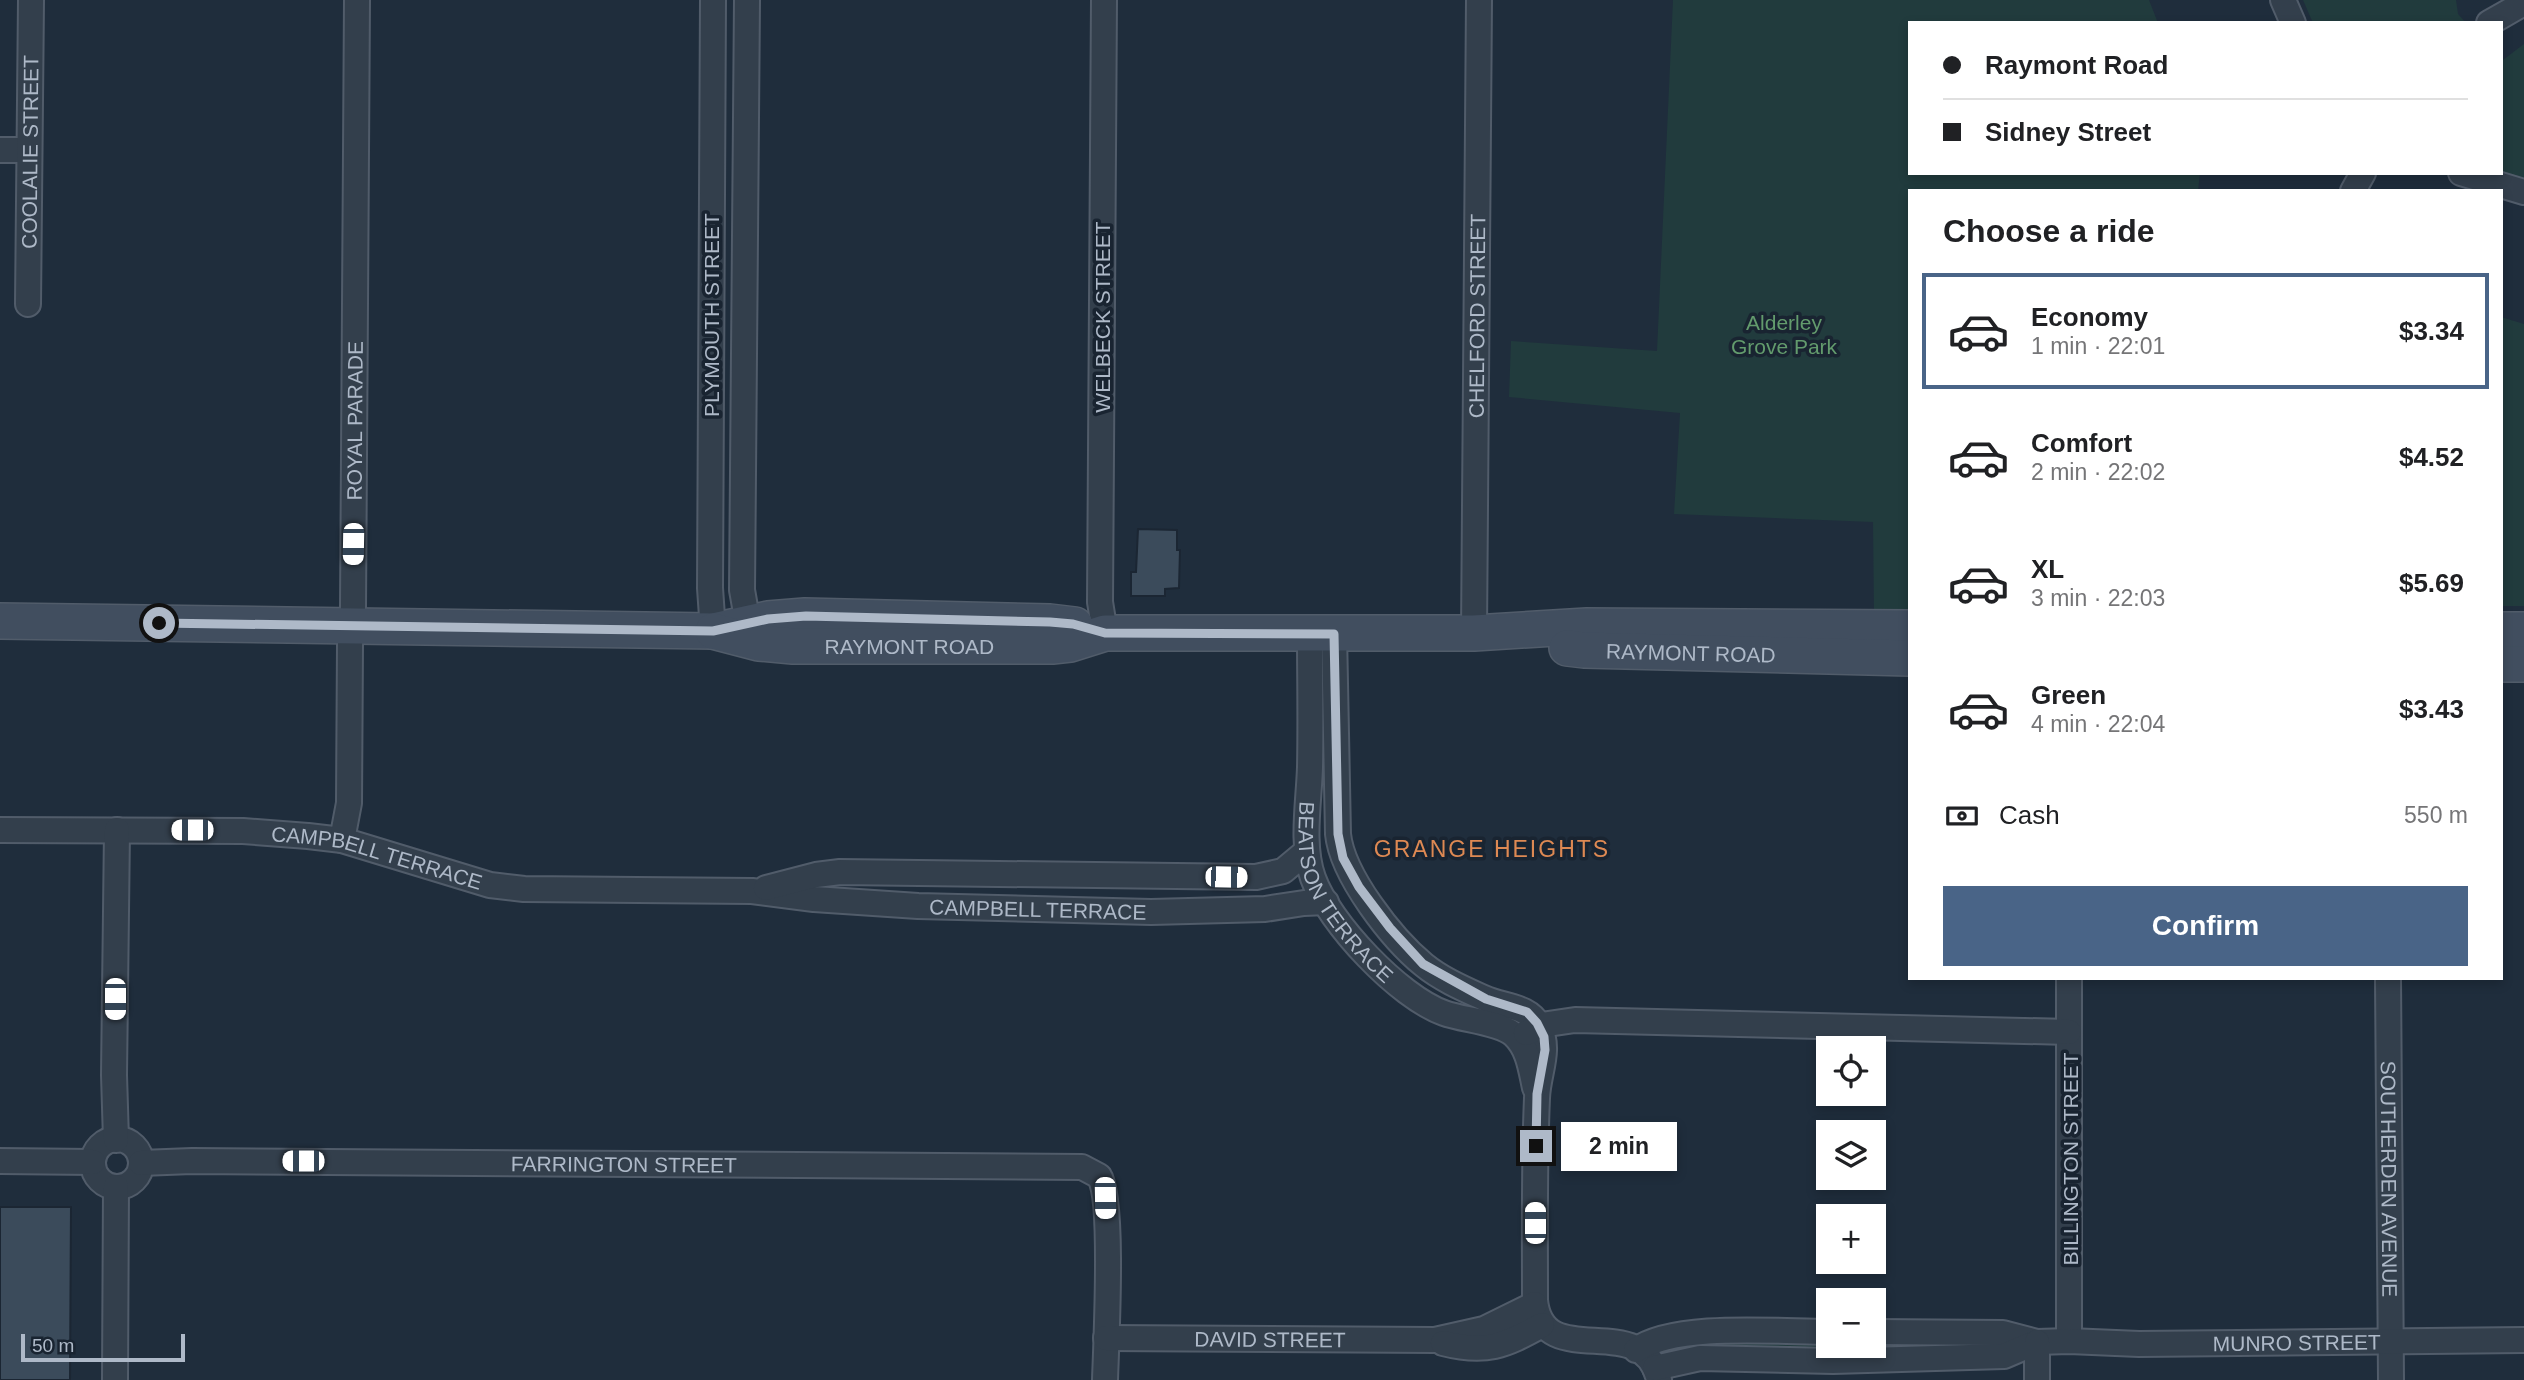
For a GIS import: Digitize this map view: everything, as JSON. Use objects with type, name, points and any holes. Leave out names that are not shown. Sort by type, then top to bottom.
[{"type":"main road","name":"RAYMONT ROAD","points":[[713,631],[751,622],[806,616],[1050,622],[1073,624],[1105,633],[1474,633],[1587,626],[1908,628]]},
{"type":"main road","name":"RAYMONT ROAD","points":[[0,621],[713,631],[760,643],[806,647],[1052,646],[1079,642],[1105,633]]},
{"type":"main road","points":[[2503,630],[2524,630]]},
{"type":"main road","name":"RAYMONT ROAD","points":[[1474,633],[1584,650],[1908,658]]},
{"type":"main road","points":[[2503,664],[2524,664]]},
{"type":"street","name":"COOLALIE STREET","points":[[28,304],[31,0]]},
{"type":"street","name":"ROYAL PARADE","points":[[342,840],[349,803],[357,0]]},
{"type":"street","name":"PLYMOUTH STREET","points":[[713,0],[710,587],[713,631]]},
{"type":"street","name":"PLYMOUTH STREET","points":[[747,0],[742,590],[751,622]]},
{"type":"street","name":"WELBECK STREET","points":[[1104,0],[1100,602],[1105,633]]},
{"type":"street","name":"CHELFORD STREET","points":[[1474,633],[1479,0]]},
{"type":"street","points":[[2283,0],[2292,21]]},
{"type":"street","points":[[2493,13],[2524,3]]},
{"type":"street","points":[[0,150],[28,150]]},
{"type":"street","points":[[2468,175],[2524,192]]},
{"type":"street","name":"BEATSON TERRACE","points":[[1322,634],[1310,767],[1307,851],[1313,877],[1326,902],[1369,958],[1412,996],[1444,1013],[1505,1028],[1516,1037]]},
{"type":"street","name":"BEATSON TERRACE","points":[[1322,634],[1337,768],[1341,851],[1348,869],[1366,897],[1423,964],[1486,999],[1527,1012],[1539,1027]]},
{"type":"street","points":[[1310,767],[1337,768]]},
{"type":"street","name":"CAMPBELL TERRACE","points":[[0,830],[243,831],[342,840],[475,881],[513,888],[752,891],[814,899],[918,906],[1179,913],[1326,902]]},
{"type":"street","points":[[116,1139],[114,1075],[117,830]]},
{"type":"street","name":"CAMPBELL TERRACE","points":[[752,891],[839,872],[1252,877],[1279,873],[1307,851]]},
{"type":"street","points":[[1252,877],[1259,909]]},
{"type":"street","name":"BILLINGTON STREET","points":[[2069,980],[2069,1341]]},
{"type":"street","name":"SOUTHERDEN AVENUE","points":[[2388,980],[2391,1380]]},
{"type":"street","points":[[1537,1094],[1528,1059],[1516,1037],[1539,1027],[1581,1020],[2070,1032]]},
{"type":"street","points":[[1539,1027],[1545,1050],[1537,1094],[1538,1315],[1550,1333],[1561,1337],[1608,1341],[1636,1350],[1657,1374],[1700,1358],[1833,1361],[2004,1356],[2037,1342]]},
{"type":"street","points":[[116,1139],[133,1146],[141,1163],[134,1180],[116,1187],[99,1179],[93,1162],[100,1146],[116,1139]]},
{"type":"street","points":[[0,1161],[93,1162]]},
{"type":"street","name":"FARRINGTON STREET","points":[[141,1163],[192,1161],[1069,1166],[1088,1169],[1102,1180],[1105,1198],[1106,1338]]},
{"type":"street","points":[[114,1380],[116,1187]]},
{"type":"street","name":"DAVID STREET","points":[[1106,1338],[1435,1340],[1466,1349],[1488,1348],[1508,1342],[1538,1315]]},
{"type":"street","points":[[1636,1350],[1660,1338],[1686,1332],[1816,1332]]},
{"type":"street","points":[[1886,1332],[2003,1333],[2037,1342],[2069,1341]]},
{"type":"street","points":[[1105,1380],[1106,1338]]},
{"type":"street","name":"MUNRO STREET","points":[[2069,1341],[2149,1344],[2524,1340]]},
{"type":"street","points":[[2037,1342],[2037,1380]]},
{"type":"green space","name":"Alderley Grove Park","points":[[1673,0],[2149,0],[2157,21],[1908,21],[1908,175],[2200,175],[2198,189],[1908,189],[1908,614],[1874,615],[1873,522],[1674,514],[1680,413],[1509,397],[1511,341],[1657,351]]},
{"type":"green space","points":[[2303,0],[2456,0],[2458,14],[2464,21],[2312,21]]},
{"type":"green space","points":[[2524,44],[2524,179],[2503,173],[2503,60]]},
{"type":"green space","points":[[2503,318],[2524,324],[2524,606],[2503,606]]},
{"type":"green space","points":[[1816,1340],[1816,1348],[1695,1349],[1692,1343]]},
{"type":"green space","points":[[1886,1341],[2003,1347],[1886,1348]]},
{"type":"building","points":[[1138,529],[1177,530],[1177,550],[1180,550],[1179,588],[1165,589],[1165,596],[1131,596],[1131,572],[1136,572]]},
{"type":"building","points":[[0,1207],[71,1207],[70,1380],[0,1380]]},
{"type":"district","name":"GRANGE HEIGHTS","points":[[1492,849]]},
{"type":"route","points":[[159,623],[713,631],[768,619],[806,616],[1050,622],[1073,624],[1105,633],[1334,634],[1338,834],[1343,858],[1366,897],[1423,964],[1486,999],[1527,1012],[1537,1023],[1544,1037],[1545,1050],[1537,1094],[1536,1146]]}]
